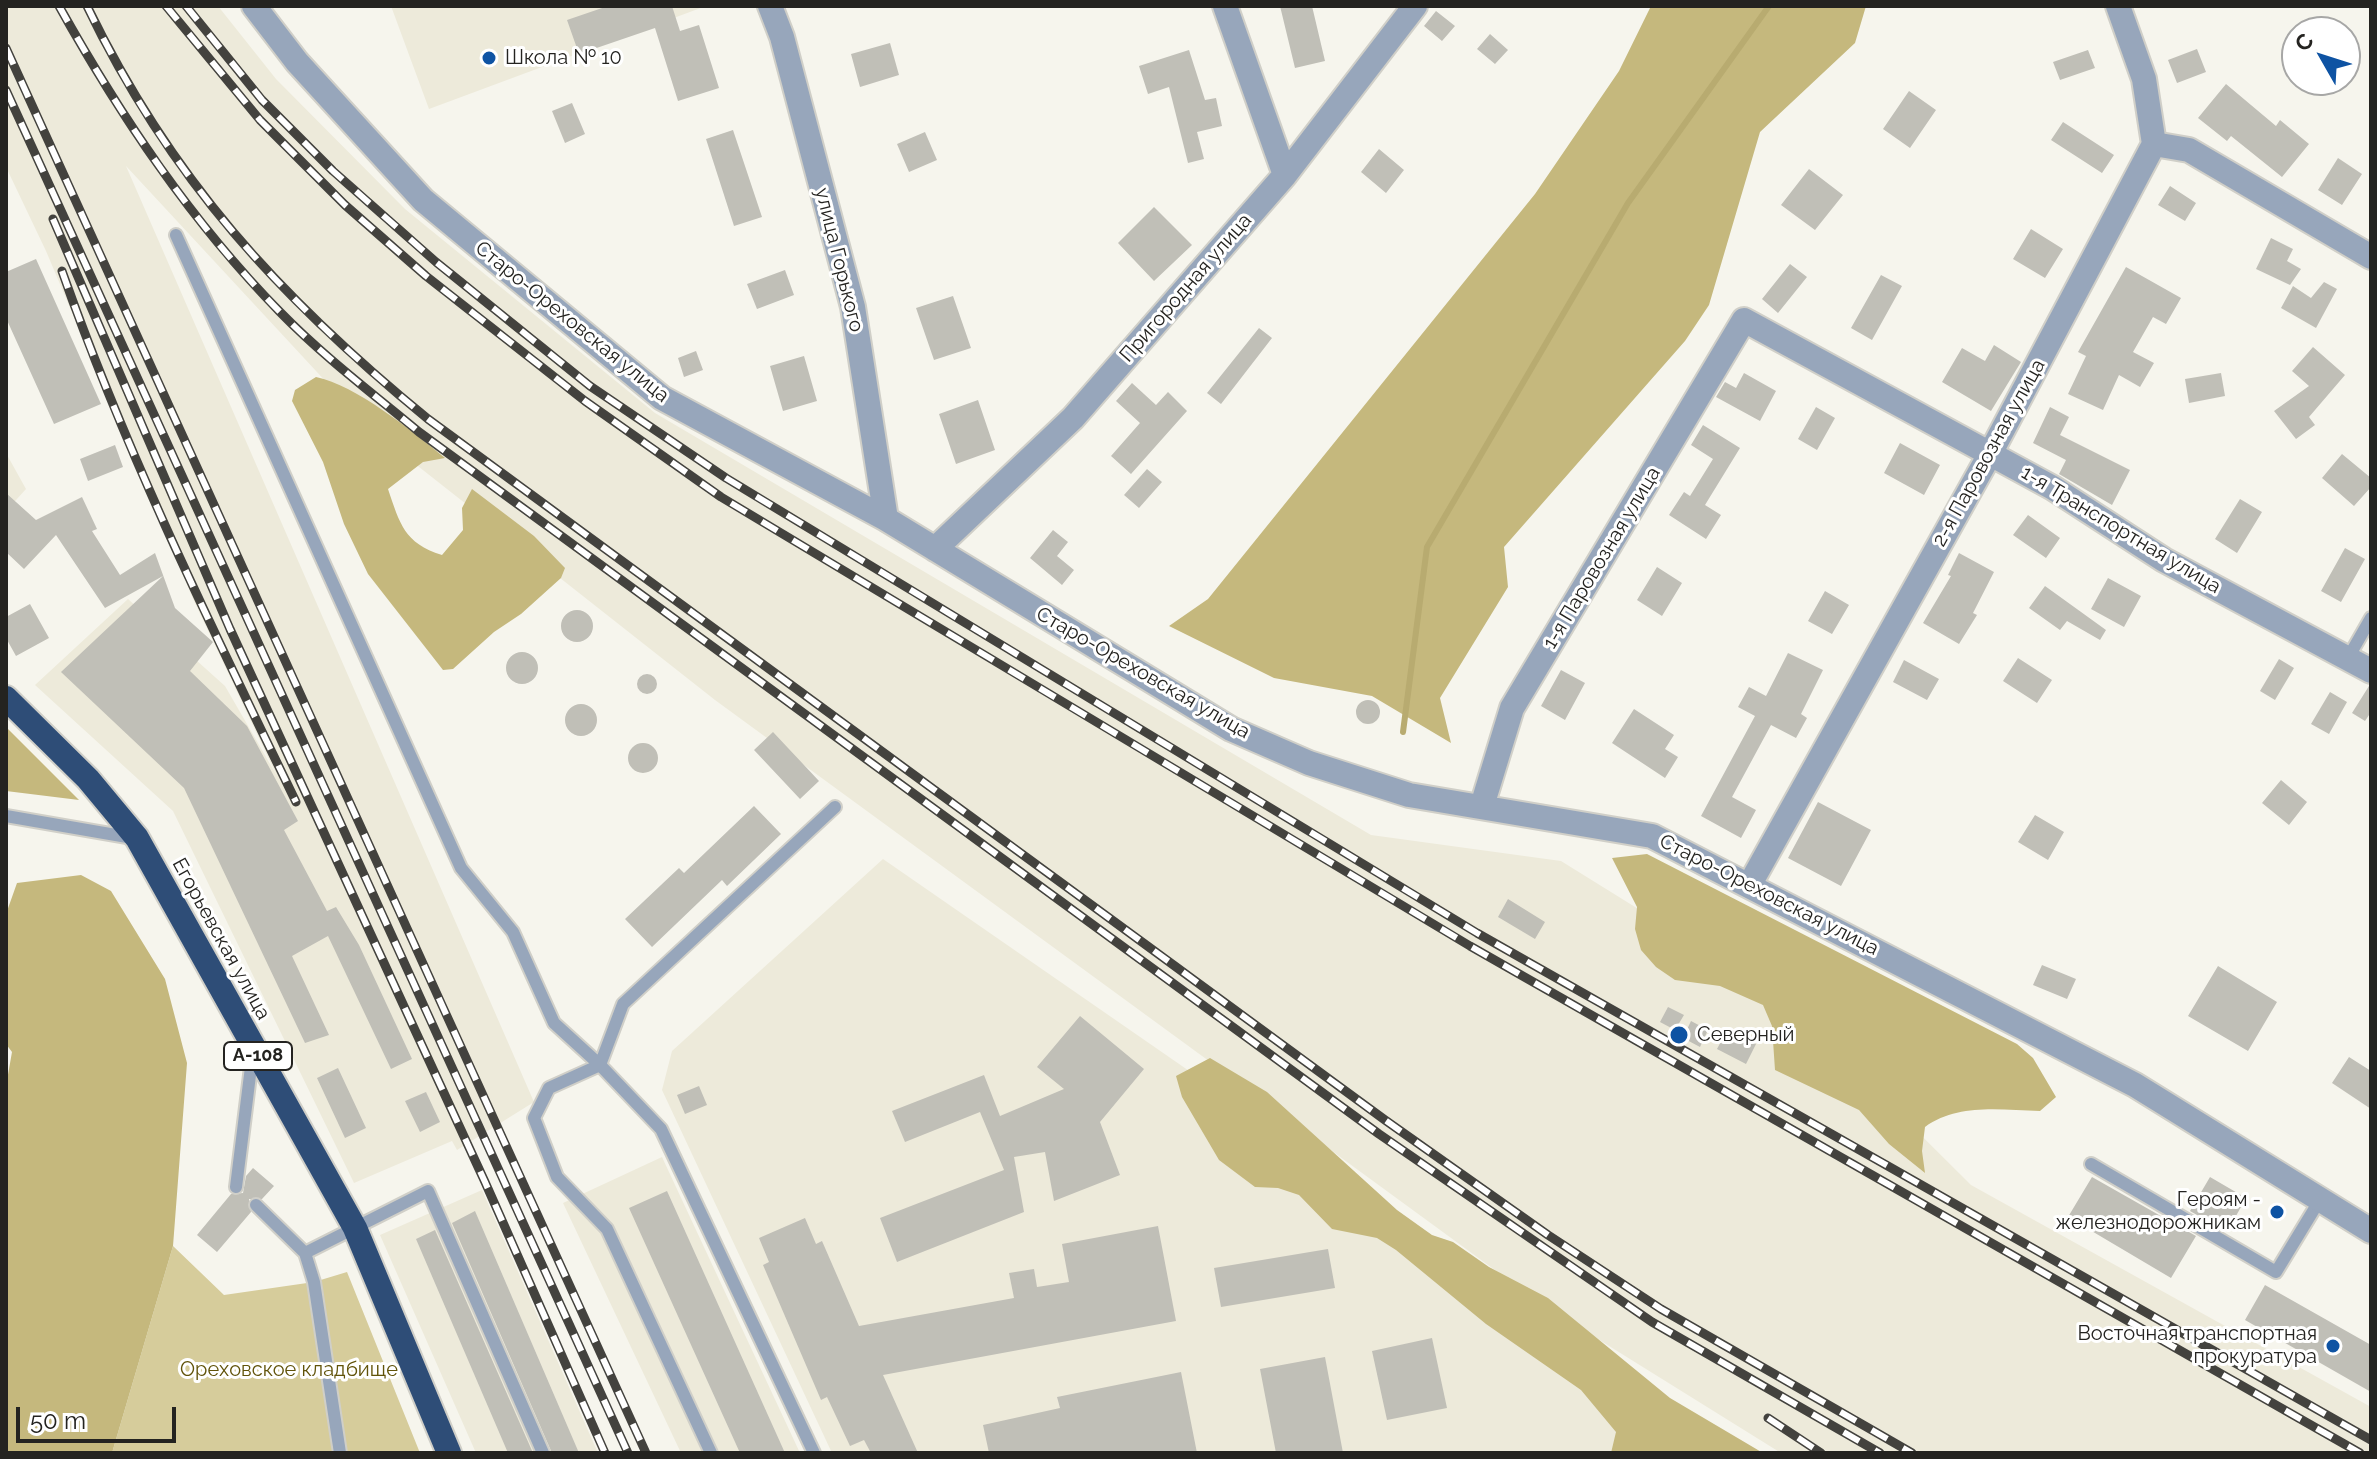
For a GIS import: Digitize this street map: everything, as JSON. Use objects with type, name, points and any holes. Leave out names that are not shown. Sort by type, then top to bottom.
[{"type":"highway","name":"Егорьевская улица","points":[[6,698],[88,779],[137,838],[355,1228],[449,1453]]},
{"type":"street","name":"Старо-Ореховская улица","points":[[254,6],[297,62],[423,200],[662,398],[886,519],[1231,729],[1309,763],[1409,795],[1652,836],[2135,1085],[2371,1231]]},
{"type":"street","name":"улица Горького","points":[[770,6],[782,37],[853,307],[886,519]]},
{"type":"street","points":[[1225,6],[1285,175]]},
{"type":"street","name":"Пригородная улица","points":[[935,549],[1073,418],[1285,175],[1415,6]]},
{"type":"street","points":[[2118,6],[2144,79],[2154,144],[2189,150],[2371,257]]},
{"type":"street","name":"2-я Паровозная улица","points":[[1750,884],[1990,454],[2154,144]]},
{"type":"street","name":"1-я Транспортная улица","points":[[1744,320],[2053,488],[2164,560],[2371,671]]},
{"type":"street","name":"1-я Паровозная улица","points":[[1482,806],[1512,708],[1744,320]]},
{"type":"lane","points":[[176,235],[461,868],[513,932],[554,1023],[600,1065],[661,1129],[814,1453]]},
{"type":"lane","points":[[2348,658],[2371,618]]},
{"type":"lane","points":[[711,1453],[607,1229],[557,1177],[534,1118],[549,1088],[600,1065],[623,1004],[835,807]]},
{"type":"lane","points":[[6,816],[137,838]]},
{"type":"lane","points":[[236,1187],[254,1047]]},
{"type":"lane","points":[[2091,1164],[2276,1272],[2321,1198]]},
{"type":"lane","points":[[305,1253],[428,1191],[543,1453]]},
{"type":"lane","points":[[256,1205],[305,1253],[314,1282],[340,1453]]},
{"type":"shaded area","points":[[6,6],[218,6],[276,79],[405,209],[655,413],[1371,835],[1561,861],[1785,1000],[1971,1185],[2371,1407],[2371,1453],[1781,1453],[1540,1303],[715,700],[367,426],[126,166],[534,1102],[457,1150],[452,1141],[354,1183],[173,811],[35,685],[128,599],[225,686],[277,776],[194,601],[46,251],[6,167]]},
{"type":"shaded area","name":"Школа № 10","points":[[391,6],[706,6],[429,109]]},
{"type":"shaded area","points":[[1651,6],[1866,6],[1855,43],[1760,132],[1709,305],[1685,341],[1504,547],[1508,587],[1440,698],[1451,743],[1372,696],[1274,678],[1169,626],[1208,599],[1535,194],[1619,71]]},
{"type":"shaded area","points":[[316,377],[366,399],[445,458],[423,462],[388,489],[400,522],[419,545],[442,555],[463,530],[462,508],[472,489],[534,536],[565,568],[561,578],[453,669],[443,670],[368,574],[344,524],[323,462],[292,401],[295,390]]},
{"type":"shaded area","points":[[6,453],[26,489],[6,511]]},
{"type":"shaded area","points":[[6,727],[79,800],[6,791]]},
{"type":"shaded area","points":[[1647,854],[2017,1044],[2033,1058],[2056,1097],[2040,1111],[1965,1111],[1938,1119],[1925,1127],[1922,1151],[1925,1173],[1889,1144],[1859,1110],[1775,1070],[1772,1026],[1763,1005],[1720,986],[1675,980],[1656,967],[1641,950],[1635,929],[1637,907],[1612,858]]},
{"type":"shaded area","points":[[883,859],[1741,1453],[832,1453],[662,1090],[672,1051]]},
{"type":"shaded area","points":[[81,875],[111,891],[165,979],[187,1063],[173,1246],[112,1453],[6,1453],[6,1086],[12,1052],[6,1044],[6,914],[17,883]]},
{"type":"shaded area","points":[[1210,1058],[1267,1092],[1397,1210],[1432,1235],[1453,1242],[1489,1267],[1548,1298],[1670,1398],[1763,1453],[1611,1453],[1616,1432],[1581,1390],[1486,1324],[1396,1250],[1377,1238],[1332,1229],[1299,1195],[1278,1188],[1255,1187],[1219,1160],[1182,1097],[1176,1076]]},
{"type":"shaded area","points":[[662,1157],[800,1453],[681,1453],[563,1203]]},
{"type":"shaded area","points":[[482,1190],[598,1453],[476,1453],[380,1235]]},
{"type":"green space","name":"Ореховское кладбище","points":[[173,1246],[224,1295],[314,1282],[347,1272],[420,1453],[112,1453]]},
{"type":"building","points":[[608,6],[672,6],[680,31],[699,25],[719,88],[678,101],[655,28],[579,54],[567,20]]},
{"type":"building","points":[[1280,6],[1312,6],[1325,61],[1295,68]]},
{"type":"building","points":[[1436,11],[1455,26],[1442,41],[1424,26]]},
{"type":"building","points":[[1490,34],[1508,50],[1495,64],[1477,49]]},
{"type":"building","points":[[890,43],[899,75],[860,87],[851,54]]},
{"type":"building","points":[[2197,49],[2206,72],[2177,83],[2168,60]]},
{"type":"building","points":[[1189,50],[1205,100],[1216,98],[1222,126],[1197,132],[1204,159],[1188,163],[1169,87],[1148,94],[1139,66]]},
{"type":"building","points":[[2088,50],[2095,68],[2060,80],[2053,62]]},
{"type":"building","points":[[2226,84],[2276,126],[2280,120],[2309,144],[2282,177],[2231,136],[2227,141],[2198,118]]},
{"type":"building","points":[[1909,91],[1936,110],[1910,148],[1883,129]]},
{"type":"building","points":[[572,103],[585,134],[565,143],[552,111]]},
{"type":"building","points":[[2063,122],[2114,155],[2102,173],[2051,140]]},
{"type":"building","points":[[733,130],[762,217],[734,226],[706,139]]},
{"type":"building","points":[[925,132],[937,160],[909,172],[897,144]]},
{"type":"building","points":[[1379,149],[1404,170],[1386,193],[1361,172]]},
{"type":"building","points":[[2338,158],[2362,174],[2342,205],[2318,190]]},
{"type":"building","points":[[1809,169],[1843,195],[1815,230],[1781,205]]},
{"type":"building","points":[[2170,186],[2196,203],[2185,221],[2158,205]]},
{"type":"building","points":[[1154,207],[1192,245],[1154,281],[1118,243]]},
{"type":"building","points":[[2031,229],[2063,249],[2045,278],[2013,259]]},
{"type":"building","points":[[2271,238],[2293,249],[2287,261],[2301,269],[2290,285],[2256,269]]},
{"type":"building","points":[[36,259],[101,404],[54,424],[6,318],[6,272]]},
{"type":"building","points":[[1790,264],[1807,277],[1778,313],[1762,299]]},
{"type":"building","points":[[2126,267],[2181,298],[2166,324],[2153,317],[2133,352],[2154,363],[2140,387],[2119,375],[2103,410],[2068,394],[2086,356],[2078,352]]},
{"type":"building","points":[[785,270],[794,295],[757,309],[747,284]]},
{"type":"building","points":[[1881,275],[1902,286],[1872,340],[1851,328]]},
{"type":"building","points":[[2324,282],[2337,289],[2316,328],[2281,308],[2293,286],[2311,298]]},
{"type":"building","points":[[953,296],[971,348],[934,360],[916,308]]},
{"type":"building","points":[[1259,328],[1272,338],[1221,404],[1207,393]]},
{"type":"building","points":[[1994,345],[2021,362],[1991,411],[1942,382],[1962,348],[1985,361]]},
{"type":"building","points":[[2313,347],[2345,375],[2309,417],[2315,425],[2296,439],[2274,411],[2309,386],[2292,371]]},
{"type":"building","points":[[696,351],[703,370],[684,377],[678,358]]},
{"type":"building","points":[[804,356],[817,401],[783,411],[770,366]]},
{"type":"building","points":[[1744,373],[1776,391],[1760,421],[1716,397],[1725,382],[1736,388]]},
{"type":"building","points":[[2221,373],[2225,396],[2189,403],[2185,379]]},
{"type":"building","points":[[1132,383],[1156,405],[1168,392],[1187,411],[1131,474],[1111,456],[1140,423],[1116,401]]},
{"type":"building","points":[[978,400],[995,450],[956,464],[939,414]]},
{"type":"building","points":[[1816,407],[1835,418],[1817,450],[1798,439]]},
{"type":"building","points":[[2050,407],[2069,417],[2060,435],[2130,470],[2112,505],[2059,474],[2066,460],[2033,443]]},
{"type":"building","points":[[1703,425],[1740,448],[1705,505],[1721,515],[1706,539],[1669,515],[1684,492],[1690,496],[1713,459],[1691,445]]},
{"type":"building","points":[[1900,443],[1940,465],[1924,495],[1884,473]]},
{"type":"building","points":[[115,445],[123,467],[88,481],[80,459]]},
{"type":"building","points":[[2342,454],[2371,478],[2371,487],[2354,506],[2322,478]]},
{"type":"building","points":[[1147,469],[1162,482],[1139,508],[1124,495]]},
{"type":"building","points":[[6,493],[36,520],[82,497],[97,529],[92,531],[120,575],[155,553],[175,608],[213,642],[190,671],[247,726],[298,821],[284,830],[327,911],[336,907],[359,945],[412,1059],[391,1069],[328,936],[292,956],[329,1035],[305,1043],[184,788],[61,672],[163,576],[105,608],[56,535],[24,569],[6,552]]},
{"type":"building","points":[[2240,499],[2262,512],[2237,553],[2215,539]]},
{"type":"building","points":[[2028,515],[2060,538],[2046,558],[2013,535]]},
{"type":"building","points":[[1053,530],[1068,542],[1057,556],[1074,570],[1062,585],[1030,558]]},
{"type":"building","points":[[2345,548],[2365,559],[2341,602],[2321,591]]},
{"type":"building","points":[[1959,553],[1994,572],[1973,613],[1977,615],[1959,644],[1923,623],[1951,576],[1948,575]]},
{"type":"building","points":[[1657,567],[1682,583],[1662,616],[1637,600]]},
{"type":"building","points":[[2108,578],[2141,596],[2124,627],[2091,609]]},
{"type":"building","points":[[2045,586],[2106,630],[2100,640],[2067,621],[2060,630],[2029,608]]},
{"type":"building","points":[[1825,591],[1849,605],[1832,634],[1808,621]]},
{"type":"building","points":[[30,604],[49,638],[16,656],[6,638],[6,617]]},
{"type":"building","points":[[577,610],[588,615],[593,626],[588,637],[577,642],[566,637],[561,626],[566,615]]},
{"type":"building","points":[[522,652],[533,657],[538,668],[533,679],[522,684],[511,679],[506,668],[511,657]]},
{"type":"building","points":[[1788,653],[1823,670],[1801,714],[1807,718],[1796,738],[1771,725],[1732,797],[1756,810],[1741,838],[1701,816],[1755,716],[1738,707],[1749,687],[1766,696]]},
{"type":"building","points":[[2018,658],[2052,680],[2037,703],[2003,681]]},
{"type":"building","points":[[2279,659],[2294,668],[2275,700],[2260,691]]},
{"type":"building","points":[[1904,660],[1939,679],[1927,700],[1893,682]]},
{"type":"building","points":[[1561,670],[1585,683],[1565,720],[1541,706]]},
{"type":"building","points":[[647,674],[654,677],[657,684],[654,691],[647,694],[640,691],[637,684],[640,677]]},
{"type":"building","points":[[2369,686],[2371,712],[2365,721],[2352,713]]},
{"type":"building","points":[[2330,692],[2347,702],[2329,734],[2311,724]]},
{"type":"building","points":[[1368,700],[1377,703],[1380,712],[1377,721],[1368,724],[1359,721],[1356,712],[1359,703]]},
{"type":"building","points":[[581,704],[592,709],[597,720],[592,731],[581,736],[570,731],[565,720],[570,709]]},
{"type":"building","points":[[1634,709],[1674,735],[1665,749],[1678,757],[1665,778],[1612,743]]},
{"type":"building","points":[[773,732],[819,781],[800,799],[754,750]]},
{"type":"building","points":[[643,743],[654,747],[658,758],[654,769],[643,773],[632,769],[628,758],[632,747]]},
{"type":"building","points":[[2281,780],[2307,802],[2289,825],[2262,803]]},
{"type":"building","points":[[1818,802],[1871,830],[1841,886],[1788,858]]},
{"type":"building","points":[[754,806],[781,834],[727,886],[722,880],[652,947],[625,919],[679,868],[684,873]]},
{"type":"building","points":[[2035,815],[2064,832],[2048,860],[2018,842]]},
{"type":"building","points":[[1508,899],[1545,922],[1535,939],[1498,917]]},
{"type":"building","points":[[2042,965],[2076,979],[2067,999],[2033,985]]},
{"type":"building","points":[[2218,966],[2277,1002],[2248,1051],[2188,1016]]},
{"type":"building","points":[[1668,1007],[1684,1015],[1675,1030],[1660,1022]]},
{"type":"building","points":[[1080,1016],[1144,1069],[1100,1122],[1120,1175],[1054,1201],[1045,1152],[1014,1157],[1024,1212],[897,1262],[880,1218],[1004,1170],[980,1112],[905,1142],[892,1111],[984,1075],[1000,1116],[1064,1089],[1037,1067]]},
{"type":"building","points":[[1691,1021],[1708,1030],[1700,1047],[1683,1038]]},
{"type":"building","points":[[1727,1030],[1756,1044],[1746,1064],[1717,1049]]},
{"type":"building","points":[[2349,1057],[2371,1071],[2371,1109],[2332,1083]]},
{"type":"building","points":[[338,1068],[366,1128],[345,1138],[317,1078]]},
{"type":"building","points":[[699,1086],[707,1105],[685,1114],[677,1095]]},
{"type":"building","points":[[426,1092],[440,1122],[420,1132],[405,1101]]},
{"type":"building","points":[[253,1168],[274,1186],[262,1199],[249,1199],[251,1212],[217,1252],[197,1235],[231,1194],[243,1193],[246,1176]]},
{"type":"building","points":[[2092,1177],[2196,1236],[2171,1278],[2068,1217]]},
{"type":"building","points":[[2210,1177],[2246,1198],[2227,1232],[2190,1211]]},
{"type":"building","points":[[667,1191],[785,1453],[740,1453],[629,1208]]},
{"type":"building","points":[[475,1211],[579,1453],[552,1453],[452,1223]]},
{"type":"building","points":[[805,1218],[816,1244],[822,1241],[859,1326],[1014,1298],[1009,1273],[1034,1269],[1037,1287],[1069,1282],[1062,1244],[1158,1226],[1176,1321],[883,1375],[918,1453],[871,1453],[864,1440],[850,1446],[827,1397],[821,1400],[763,1265],[769,1262],[759,1238]]},
{"type":"building","points":[[435,1230],[533,1453],[508,1453],[416,1239]]},
{"type":"building","points":[[1328,1249],[1335,1288],[1221,1307],[1214,1268]]},
{"type":"building","points":[[2265,1285],[2371,1345],[2371,1392],[2245,1320]]},
{"type":"building","points":[[1432,1338],[1447,1408],[1387,1420],[1372,1351]]},
{"type":"building","points":[[1325,1357],[1343,1453],[1276,1453],[1260,1369]]},
{"type":"building","points":[[1181,1372],[1197,1453],[989,1453],[983,1425],[1060,1408],[1057,1397]]},
{"type":"waterway","points":[[1403,732],[1427,547],[1628,203],[1769,6]]},
{"type":"railway","points":[[59,6],[107,88],[159,166],[247,277],[296,328],[419,432],[1379,1134],[1652,1322],[1880,1453]]},
{"type":"railway","points":[[87,6],[155,127],[234,232],[324,328],[428,419],[1385,1120],[1548,1235],[1661,1309],[1912,1453]]},
{"type":"railway","points":[[166,6],[260,120],[345,205],[426,276],[585,401],[721,497],[1470,946],[2360,1453]]},
{"type":"railway","points":[[186,6],[262,100],[333,171],[436,262],[590,386],[726,478],[1477,933],[2371,1440]]},
{"type":"railway","points":[[6,48],[646,1453]]},
{"type":"railway","points":[[6,90],[628,1453]]},
{"type":"railway","points":[[53,219],[230,629],[485,1182],[605,1453]]},
{"type":"railway","points":[[62,271],[142,473],[296,802]]},
{"type":"railway","points":[[1768,1418],[1821,1453]]},
{"type":"place","name":"Школа № 10","points":[[489,58]]},
{"type":"place","name":"Северный","points":[[1679,1035]]},
{"type":"place","name":"Героям - железнодорожникам","points":[[2277,1212]]},
{"type":"place","name":"Восточная транспортная прокуратура","points":[[2333,1346]]}]
